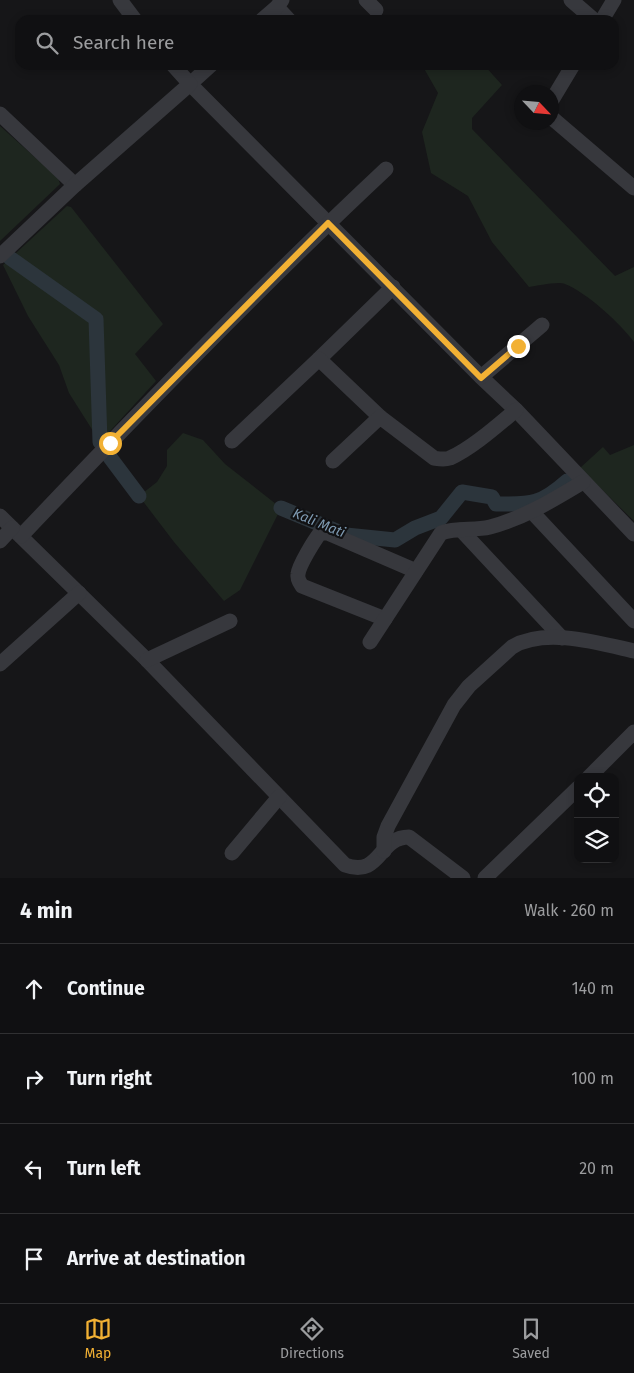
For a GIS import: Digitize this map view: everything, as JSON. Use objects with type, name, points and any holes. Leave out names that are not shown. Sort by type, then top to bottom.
[{"type":"street","points":[[120,0],[132,15]]},
{"type":"street","points":[[571,0],[588,15]]},
{"type":"street","points":[[605,15],[614,0]]},
{"type":"street","points":[[267,15],[280,3],[286,15]]},
{"type":"street","points":[[177,70],[481,378],[516,410],[634,534]]},
{"type":"street","points":[[0,256],[75,185],[205,70]]},
{"type":"street","points":[[559,88],[570,70]]},
{"type":"street","points":[[0,114],[75,185]]},
{"type":"street","points":[[559,124],[634,188]]},
{"type":"street","points":[[0,541],[17,532],[328,223],[386,169]]},
{"type":"street","points":[[232,441],[393,287]]},
{"type":"street","points":[[481,378],[542,325]]},
{"type":"street","points":[[318,359],[380,417],[434,458],[442,460],[450,458],[478,440],[516,410]]},
{"type":"street","points":[[333,461],[380,417]]},
{"type":"street","points":[[370,642],[441,533],[454,529],[489,527],[532,512],[583,482]]},
{"type":"street","points":[[532,512],[634,621]]},
{"type":"street","points":[[0,516],[147,660],[345,865],[354,870],[365,871],[373,866],[384,851],[402,837],[409,837],[464,878]]},
{"type":"street","points":[[462,530],[562,638]]},
{"type":"street","points":[[385,619],[302,586],[298,580],[298,574],[313,542],[320,533],[328,533],[416,571]]},
{"type":"street","points":[[0,664],[78,593]]},
{"type":"street","points":[[147,660],[230,621]]},
{"type":"street","points":[[384,851],[384,837],[388,826],[447,716],[469,686],[512,646],[530,640],[562,638],[583,640],[634,651]]},
{"type":"street","points":[[593,773],[634,732]]},
{"type":"street","points":[[485,878],[574,792]]},
{"type":"street","points":[[232,853],[279,796]]},
{"type":"shaded area","points":[[425,70],[488,70],[502,85],[472,118],[472,129],[615,276],[634,267],[634,342],[621,326],[602,309],[573,288],[558,283],[529,287],[492,242],[468,196],[431,173],[422,132],[438,93]]},
{"type":"shaded area","points":[[0,126],[58,178],[60,184],[0,241]]},
{"type":"shaded area","points":[[67,206],[71,207],[163,324],[135,354],[156,381],[100,442],[69,393],[59,365],[28,316],[3,265]]},
{"type":"shaded area","name":"Kali Mati","points":[[183,433],[203,440],[225,464],[281,508],[240,590],[224,601],[174,542],[139,496],[157,482],[167,466],[167,450]]},
{"type":"shaded area","points":[[634,445],[634,521],[580,468],[603,447],[610,455]]},
{"type":"waterway","name":"Kali Mati","points":[[10,258],[96,319],[100,442]]},
{"type":"waterway","name":"Kali Mati","points":[[106,452],[139,496]]},
{"type":"waterway","name":"Kali Mati","points":[[281,508],[346,535],[395,540],[415,528],[441,518],[462,492],[492,497],[496,504],[518,504],[542,499],[567,481]]},
{"type":"route","points":[[110,443],[328,223],[481,378],[518,346]]}]
